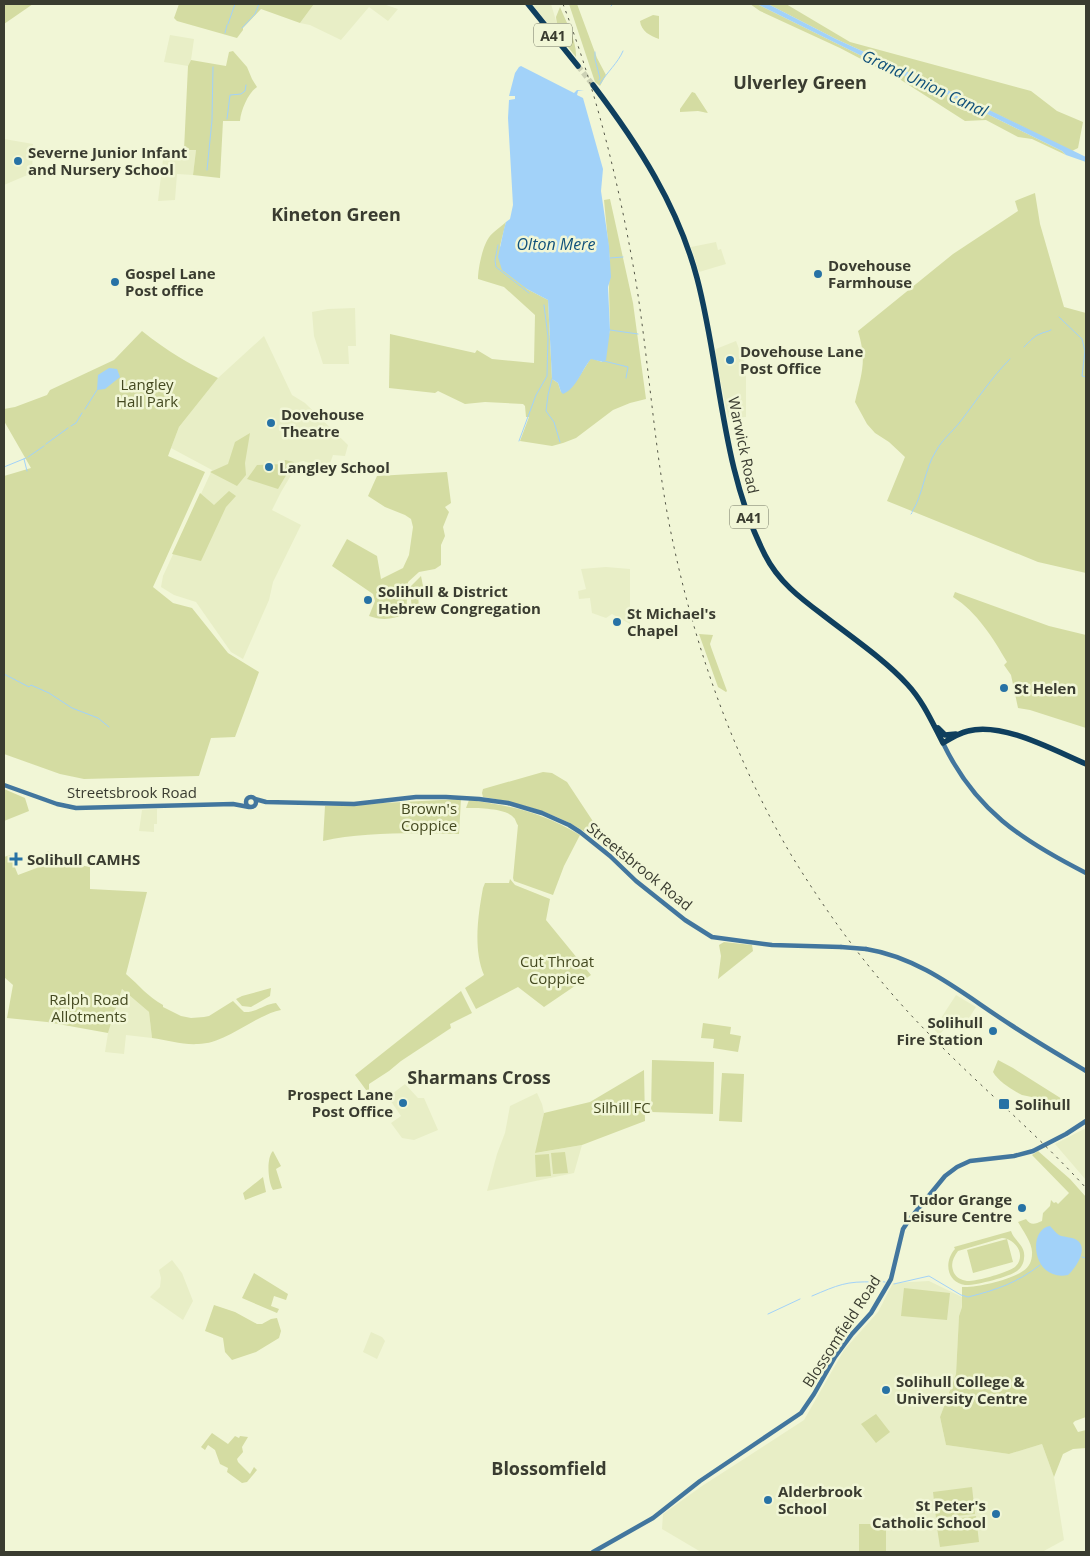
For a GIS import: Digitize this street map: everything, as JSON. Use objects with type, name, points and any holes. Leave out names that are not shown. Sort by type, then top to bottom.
[{"type":"highway","name":"A41","points":[[528,4],[578,66]]},
{"type":"highway","name":"Warwick Road","points":[[594,85],[634,143],[668,201],[685,240],[697,279],[704,311],[735,475],[752,527],[767,558],[790,590],[906,682],[918,698],[943,742]]},
{"type":"highway","points":[[934,725],[945,735],[983,729],[1001,730],[1086,764]]},
{"type":"highway","points":[[943,742],[960,734]]},
{"type":"main road","name":"Warwick Road","points":[[943,742],[962,777],[986,807],[1025,838],[1086,873]]},
{"type":"main road","name":"Streetsbrook Road","points":[[4,785],[57,804],[76,808],[233,804],[249,807],[266,802]]},
{"type":"main road","name":"Streetsbrook Road","points":[[233,804],[250,798],[266,802],[354,804],[416,797],[446,797],[508,803],[542,813],[580,832],[610,856],[636,882],[685,920],[712,937],[772,945],[866,949],[896,956],[926,969],[1011,1025],[1086,1071]]},
{"type":"main road","points":[[254,799],[256,805]]},
{"type":"main road","points":[[246,800],[249,807]]},
{"type":"main road","name":"Blossomfield Road","points":[[593,1552],[653,1518],[688,1490],[801,1413],[835,1357],[871,1313],[882,1296],[891,1278],[904,1230],[909,1220],[945,1176],[957,1167],[970,1161],[1014,1156],[1033,1151],[1086,1123]]},
{"type":"shaded area","points":[[314,4],[383,4],[398,9],[388,21],[369,7],[341,40],[310,25],[300,23]]},
{"type":"shaded area","points":[[532,4],[551,4],[557,24],[551,28]]},
{"type":"shaded area","points":[[170,35],[194,39],[191,60],[188,66],[164,62]]},
{"type":"shaded area","name":"Severne Junior Infant and Nursery School","points":[[4,139],[33,144],[32,173],[4,185]]},
{"type":"shaded area","points":[[196,150],[193,175],[177,174],[175,200],[158,201],[164,151]]},
{"type":"shaded area","points":[[716,242],[718,250],[721,249],[726,264],[699,272],[691,247]]},
{"type":"shaded area","points":[[355,308],[356,346],[348,346],[349,364],[323,364],[314,336],[312,312],[328,309]]},
{"type":"shaded area","name":"Langley School","points":[[264,336],[292,395],[305,403],[348,445],[345,456],[333,455],[328,469],[303,461],[299,462],[272,510],[301,525],[273,582],[269,600],[243,659],[231,652],[196,602],[174,595],[161,587],[163,576],[212,470],[171,448],[179,427],[218,378]]},
{"type":"shaded area","points":[[736,341],[746,371],[746,417],[733,418],[728,417],[715,354],[716,349]]},
{"type":"shaded area","points":[[606,567],[630,569],[630,624],[612,614],[606,618],[592,613],[590,598],[579,599],[578,591],[586,589],[581,569]]},
{"type":"shaded area","points":[[157,809],[157,824],[154,824],[154,832],[139,831],[142,810]]},
{"type":"shaded area","points":[[122,989],[149,1012],[152,1038],[126,1035],[124,1054],[105,1052],[108,1033]]},
{"type":"shaded area","points":[[956,995],[976,1007],[962,1029],[952,1021],[939,1035],[934,1029]]},
{"type":"shaded area","points":[[405,1084],[418,1098],[424,1098],[438,1130],[414,1140],[402,1138],[391,1123],[401,1116],[388,1097]]},
{"type":"shaded area","points":[[537,1093],[544,1113],[536,1153],[582,1145],[574,1173],[487,1191],[505,1133],[510,1106]]},
{"type":"shaded area","points":[[1086,1128],[1086,1180],[1055,1144]]},
{"type":"shaded area","points":[[172,1260],[182,1273],[193,1301],[183,1320],[150,1297],[160,1287],[161,1278],[159,1270]]},
{"type":"shaded area","points":[[929,1281],[962,1297],[962,1307],[959,1316],[956,1374],[940,1417],[946,1445],[1009,1454],[1042,1444],[1054,1477],[1064,1540],[1042,1552],[701,1552],[662,1529],[663,1514],[702,1486],[804,1420],[844,1350],[878,1312],[893,1283]]},
{"type":"shaded area","points":[[371,1332],[382,1337],[385,1341],[377,1359],[363,1352]]},
{"type":"green space","points":[[4,4],[33,4],[4,24]]},
{"type":"green space","points":[[179,4],[314,4],[300,23],[261,9],[243,28],[237,38],[177,21],[174,18]]},
{"type":"green space","points":[[569,4],[577,4],[597,58],[606,75],[600,86],[595,82]]},
{"type":"green space","points":[[750,4],[757,4],[884,67],[953,97],[1062,151],[1066,155],[1032,139],[1018,137],[986,120],[965,121],[901,80],[840,48],[760,11]]},
{"type":"green space","points":[[768,4],[786,4],[850,42],[1031,91],[1057,111],[1083,122],[1078,148],[1072,151],[954,93],[836,39]]},
{"type":"green space","points":[[560,7],[573,38],[576,57],[556,32],[554,26],[557,24],[556,17]]},
{"type":"green space","points":[[653,15],[659,16],[659,39],[646,33],[640,21]]},
{"type":"green space","points":[[233,51],[247,67],[257,87],[246,102],[240,121],[223,121],[220,178],[193,175],[196,150],[184,150],[188,66],[191,60],[226,66],[229,52]]},
{"type":"green space","points":[[692,92],[695,93],[708,113],[698,111],[680,112],[680,109]]},
{"type":"green space","points":[[1035,193],[1040,224],[1064,307],[1086,313],[1086,573],[1038,562],[887,501],[905,457],[889,442],[875,433],[867,424],[855,402],[863,359],[858,331],[953,254],[1018,211],[1015,201]]},
{"type":"green space","points":[[610,199],[633,303],[646,399],[613,410],[576,438],[552,446],[520,441],[529,417],[526,417],[523,404],[485,402],[465,404],[438,391],[435,393],[389,388],[390,334],[475,353],[477,350],[492,359],[534,363],[535,315],[504,287],[478,279],[481,256],[487,240],[506,222],[500,246],[527,289],[548,300],[552,379],[558,383],[561,392],[577,380],[591,358],[602,362],[610,330],[610,262],[604,200]]},
{"type":"green space","name":"Langley Hall Park","points":[[142,331],[178,357],[218,378],[179,427],[168,456],[205,472],[153,587],[173,603],[192,608],[228,653],[259,672],[235,737],[211,738],[199,776],[84,779],[60,774],[4,754],[4,476],[31,468],[4,421],[4,409],[15,407],[47,395],[50,390],[114,360]]},
{"type":"green space","points":[[250,433],[245,463],[246,475],[237,486],[210,472],[228,464],[235,442]]},
{"type":"green space","points":[[285,460],[294,462],[278,489],[247,479],[257,465],[284,464]]},
{"type":"green space","points":[[447,472],[451,503],[445,507],[449,512],[443,527],[445,536],[441,545],[441,565],[435,569],[419,572],[408,582],[406,614],[388,619],[369,616],[375,601],[373,594],[332,566],[347,539],[377,556],[381,579],[403,568],[409,555],[413,527],[411,519],[385,507],[368,496],[377,476]]},
{"type":"green space","points":[[229,491],[236,496],[226,507],[201,561],[172,554],[200,493],[214,505]]},
{"type":"green space","points":[[421,576],[424,591],[418,592],[419,611],[412,612],[410,587]]},
{"type":"green space","points":[[955,592],[1049,626],[1086,635],[1086,728],[1018,708],[1011,675],[1004,665],[1007,662],[977,618],[953,597]]},
{"type":"green space","points":[[699,634],[713,635],[710,644],[726,692],[718,687]]},
{"type":"green space","points":[[543,772],[552,773],[567,782],[602,835],[600,842],[573,825],[544,812],[515,803],[483,797],[483,789]]},
{"type":"green space","points":[[4,789],[25,798],[29,811],[4,821]]},
{"type":"green space","name":"Brown's Coppice","points":[[461,799],[459,834],[408,833],[355,836],[323,841],[325,806]]},
{"type":"green space","points":[[469,800],[539,815],[580,835],[564,866],[553,895],[514,881],[518,825],[514,818],[499,810],[466,808]]},
{"type":"green space","name":"Ralph Road Allotments","points":[[48,851],[59,861],[90,867],[90,889],[147,892],[126,974],[163,1007],[181,1016],[191,1018],[209,1016],[233,1001],[244,1012],[276,1003],[281,1010],[261,1017],[230,1035],[209,1043],[198,1044],[152,1038],[149,1012],[122,989],[108,1033],[47,1022],[7,1018],[13,985],[4,977],[4,857],[10,855],[18,875],[42,866]]},
{"type":"green space","name":"Cut Throat Coppice","points":[[510,879],[515,885],[550,899],[546,920],[591,975],[544,1007],[518,987],[476,1009],[465,988],[484,975],[478,954],[478,921],[483,888],[485,883],[509,883]]},
{"type":"green space","points":[[724,942],[752,945],[753,951],[718,979],[721,956],[719,945]]},
{"type":"green space","points":[[271,988],[270,996],[251,1007],[242,1006],[236,999],[242,996]]},
{"type":"green space","points":[[461,991],[472,1013],[450,1024],[451,1028],[369,1084],[369,1094],[355,1075]]},
{"type":"green space","points":[[703,1023],[731,1027],[730,1034],[741,1036],[738,1052],[713,1048],[714,1039],[701,1038]]},
{"type":"green space","points":[[652,1060],[714,1062],[713,1114],[651,1112]]},
{"type":"green space","points":[[998,1060],[1070,1105],[1022,1095],[1014,1091],[993,1072]]},
{"type":"green space","name":"Silhill FC","points":[[644,1070],[645,1121],[582,1145],[535,1153],[544,1113],[590,1102]]},
{"type":"green space","points":[[722,1073],[744,1074],[742,1122],[719,1121]]},
{"type":"green space","points":[[273,1151],[281,1166],[276,1169],[282,1188],[273,1190],[268,1170],[269,1159]]},
{"type":"green space","points":[[1038,1151],[1070,1179],[1086,1197],[1086,1417],[1073,1423],[1078,1432],[1086,1430],[1086,1448],[1073,1449],[1063,1454],[1054,1477],[1042,1444],[1009,1454],[946,1445],[940,1417],[956,1374],[962,1287],[993,1283],[1018,1274],[1025,1269],[1031,1261],[1032,1250],[1018,1222],[1026,1219],[1033,1224],[1042,1221],[1043,1213],[1050,1206],[1051,1200],[1058,1204],[1069,1193],[1032,1155]]},
{"type":"green space","points":[[565,1152],[568,1173],[553,1174],[551,1153]]},
{"type":"green space","points":[[549,1154],[551,1176],[536,1177],[535,1155]]},
{"type":"green space","points":[[263,1177],[266,1192],[245,1200],[243,1193]]},
{"type":"green space","points":[[1011,1231],[1022,1246],[1024,1260],[1020,1268],[1013,1273],[983,1283],[965,1285],[954,1280],[949,1270],[949,1259],[955,1249],[954,1247]],"holes":[[[1002,1238],[1015,1244],[1020,1253],[1019,1262],[1016,1266],[1007,1271],[977,1280],[967,1281],[956,1276],[952,1267],[958,1251]]]},
{"type":"green space","points":[[1007,1239],[1013,1262],[973,1273],[967,1250]]},
{"type":"green space","points":[[254,1273],[288,1294],[286,1300],[274,1296],[271,1306],[279,1309],[277,1313],[242,1298]]},
{"type":"green space","points":[[904,1288],[950,1293],[947,1320],[901,1316]]},
{"type":"green space","points":[[214,1305],[235,1312],[257,1324],[277,1318],[281,1331],[279,1338],[256,1352],[232,1360],[225,1352],[223,1338],[205,1331]]},
{"type":"green space","points":[[876,1414],[890,1432],[876,1443],[861,1424]]},
{"type":"green space","points":[[212,1433],[228,1444],[235,1436],[239,1438],[240,1436],[248,1437],[242,1447],[243,1452],[237,1459],[250,1474],[254,1467],[257,1470],[247,1482],[242,1483],[227,1472],[228,1468],[220,1464],[215,1450],[208,1445],[205,1450],[201,1447]]},
{"type":"green space","points":[[972,1487],[975,1514],[936,1518],[933,1492]]},
{"type":"green space","points":[[976,1516],[979,1542],[940,1547],[936,1521]]},
{"type":"green space","points":[[859,1524],[886,1524],[886,1552],[859,1552]]},
{"type":"water","name":"Grand Union Canal","points":[[757,4],[768,4],[836,39],[954,93],[1086,157],[1086,162],[1066,155],[1062,151],[953,97],[884,67]]},
{"type":"water","name":"Olton Mere","points":[[521,66],[574,93],[577,90],[584,91],[578,91],[577,95],[583,98],[603,169],[601,191],[609,246],[611,277],[608,287],[610,330],[606,360],[603,362],[591,359],[576,383],[563,394],[558,383],[552,379],[548,300],[527,289],[502,270],[498,257],[506,222],[510,219],[513,205],[508,118],[509,100],[515,99],[515,96],[509,96],[515,73]]},
{"type":"water","points":[[109,368],[117,369],[120,377],[105,389],[97,390],[98,375]]},
{"type":"water","points":[[1050,1226],[1059,1235],[1075,1239],[1082,1246],[1078,1262],[1068,1275],[1056,1275],[1047,1271],[1040,1263],[1036,1245],[1038,1236],[1043,1229]]},
{"type":"waterway","points":[[228,24],[235,4]]},
{"type":"waterway","points":[[242,28],[255,14],[259,4]]},
{"type":"waterway","points":[[225,33],[227,25]]},
{"type":"waterway","points":[[600,84],[623,51]]},
{"type":"waterway","points":[[595,52],[599,80]]},
{"type":"waterway","points":[[207,170],[212,120],[213,67]]},
{"type":"waterway","points":[[227,119],[230,95],[241,94],[245,91],[246,85]]},
{"type":"waterway","points":[[498,245],[495,260],[496,267],[529,293]]},
{"type":"waterway","points":[[610,258],[623,257]]},
{"type":"waterway","points":[[519,441],[536,395],[547,376],[548,337],[544,305]]},
{"type":"waterway","points":[[1059,317],[1082,339],[1085,351],[1082,376],[1086,377]]},
{"type":"waterway","points":[[610,330],[638,334]]},
{"type":"waterway","points":[[1024,347],[1036,336],[1051,330]]},
{"type":"waterway","points":[[912,512],[938,447],[1010,359]]},
{"type":"waterway","points":[[604,361],[628,367],[626,378]]},
{"type":"waterway","points":[[552,379],[546,411],[554,422],[560,442]]},
{"type":"waterway","points":[[85,409],[97,390]]},
{"type":"waterway","points":[[71,426],[76,423],[82,413]]},
{"type":"waterway","points":[[46,444],[68,428]]},
{"type":"waterway","points":[[28,457],[44,446]]},
{"type":"waterway","points":[[4,467],[26,458]]},
{"type":"waterway","points":[[24,459],[27,471]]},
{"type":"waterway","points":[[4,674],[29,687],[31,685],[49,693],[72,708],[98,718],[109,727]]},
{"type":"waterway","points":[[1082,1257],[1086,1258]]},
{"type":"waterway","points":[[894,1284],[929,1276],[961,1295],[968,1297],[1006,1285],[1023,1277],[1040,1265]]},
{"type":"waterway","points":[[812,1296],[849,1283],[885,1282]]},
{"type":"waterway","points":[[768,1314],[800,1299]]},
{"type":"tunnel","points":[[578,66],[593,85]]},
{"type":"railway","points":[[563,4],[597,106],[623,211],[641,313],[664,497],[679,571],[716,695],[732,736],[769,815],[790,853],[821,902],[874,973],[933,1038],[1049,1149],[1086,1188]]},
{"type":"place","name":"Severne Junior Infant and Nursery School","points":[[18,161]]},
{"type":"place","name":"Dovehouse Farmhouse","points":[[818,274]]},
{"type":"place","name":"Gospel Lane Post office","points":[[115,282]]},
{"type":"place","name":"Dovehouse Lane Post Office","points":[[730,360]]},
{"type":"place","name":"Dovehouse Theatre","points":[[271,423]]},
{"type":"place","name":"Langley School","points":[[269,467]]},
{"type":"place","name":"Solihull & District Hebrew Congregation","points":[[368,600]]},
{"type":"place","name":"St Michael's Chapel","points":[[617,622]]},
{"type":"place","name":"St Helen","points":[[1004,688]]},
{"type":"place","name":"Solihull CAMHS","points":[[16,859]]},
{"type":"place","name":"Solihull Fire Station","points":[[993,1031]]},
{"type":"place","name":"Prospect Lane Post Office","points":[[403,1103]]},
{"type":"place","name":"Solihull","points":[[1004,1104]]},
{"type":"place","name":"Tudor Grange Leisure Centre","points":[[1022,1208]]},
{"type":"place","name":"Solihull College & University Centre","points":[[886,1390]]},
{"type":"place","name":"Alderbrook School","points":[[768,1500]]},
{"type":"place","name":"St Peter's Catholic School","points":[[996,1514]]},
{"type":"district","name":"Ulverley Green","points":[[800,82]]},
{"type":"district","name":"Kineton Green","points":[[336,214]]},
{"type":"district","name":"Sharmans Cross","points":[[479,1077]]},
{"type":"district","name":"Blossomfield","points":[[549,1468]]}]
